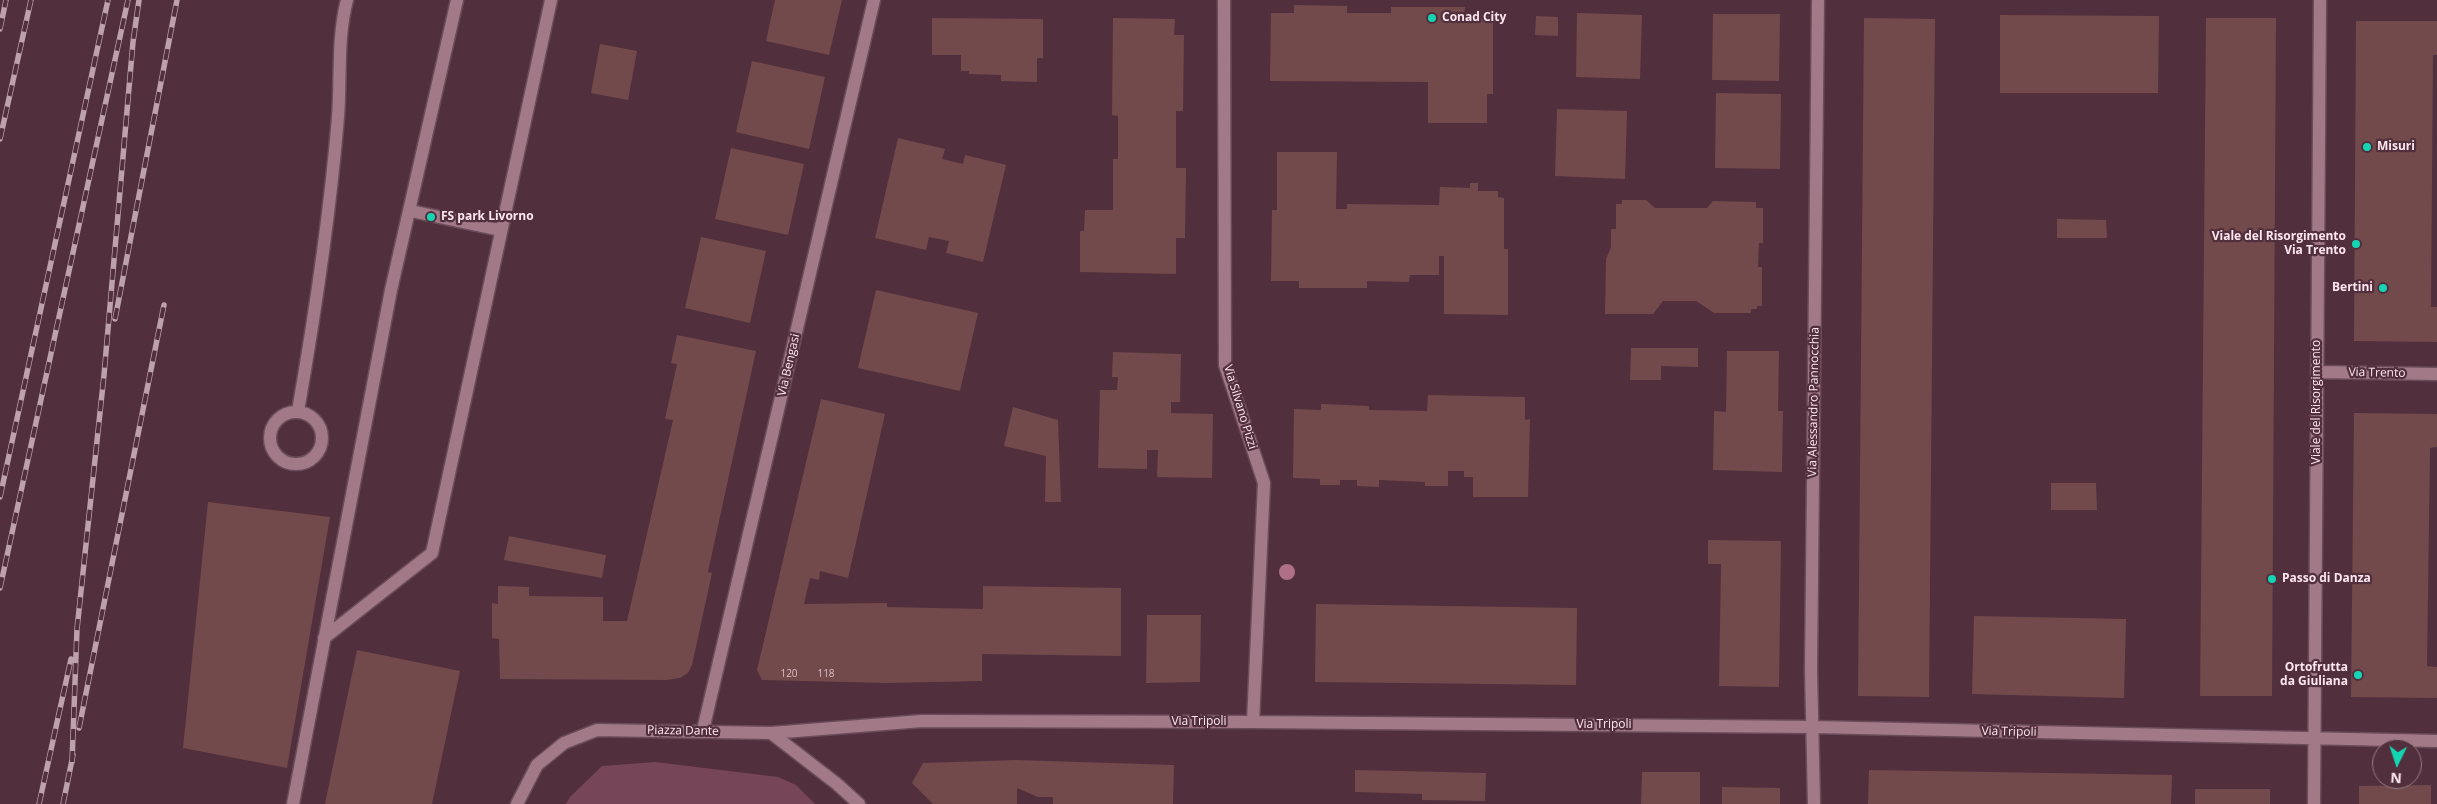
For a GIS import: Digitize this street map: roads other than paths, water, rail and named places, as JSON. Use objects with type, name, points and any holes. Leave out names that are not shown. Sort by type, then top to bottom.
[{"type":"street","points":[[298,411],[324,239],[338,117],[341,21],[347,0]]},
{"type":"street","points":[[292,804],[391,290],[411,211],[435,90],[457,0]]},
{"type":"street","points":[[324,638],[432,552],[551,0]]},
{"type":"street","name":"Via Bengasi","points":[[703,730],[874,0]]},
{"type":"street","name":"Via Silvano Pizzi","points":[[1224,0],[1225,365],[1264,483],[1253,722]]},
{"type":"street","name":"Via Alessandro Pannocchia","points":[[1814,804],[1812,650],[1818,0]]},
{"type":"street","name":"Viale del Risorgimento","points":[[2314,804],[2318,545],[2317,372],[2320,243],[2320,0]]},
{"type":"street","points":[[411,211],[500,230]]},
{"type":"street","name":"Via Trento","points":[[2317,372],[2437,374]]},
{"type":"street","points":[[298,411],[315,419],[323,436],[318,454],[303,465],[285,463],[271,450],[269,432],[280,416],[298,411]]},
{"type":"street","name":"Via Tripoli","points":[[771,733],[922,721],[1253,722],[1814,727],[2437,742]]},
{"type":"street","name":"Piazza Dante","points":[[516,804],[536,764],[564,744],[597,730],[703,730],[771,733]]},
{"type":"street","points":[[771,733],[837,784],[859,804]]},
{"type":"railway","points":[[0,29],[6,0]]},
{"type":"railway","points":[[0,139],[31,0]]},
{"type":"railway","points":[[0,497],[108,0]]},
{"type":"railway","points":[[0,588],[128,0]]},
{"type":"railway","points":[[72,762],[77,629],[104,375],[133,42],[139,0]]},
{"type":"railway","points":[[115,319],[177,0]]},
{"type":"railway","points":[[79,728],[164,305]]},
{"type":"railway","points":[[39,804],[71,659]]},
{"type":"railway","points":[[63,804],[73,755]]},
{"type":"place","name":"Conad City","points":[[1432,18]]},
{"type":"place","name":"Misuri","points":[[2367,147]]},
{"type":"place","name":"FS park Livorno","points":[[431,217]]},
{"type":"place","name":"Viale del Risorgimento Via Trento","points":[[2356,244]]},
{"type":"place","name":"Bertini","points":[[2383,288]]},
{"type":"place","name":"Passo di Danza","points":[[2272,579]]},
{"type":"place","name":"Ortofrutta da Giuliana","points":[[2358,675]]}]
